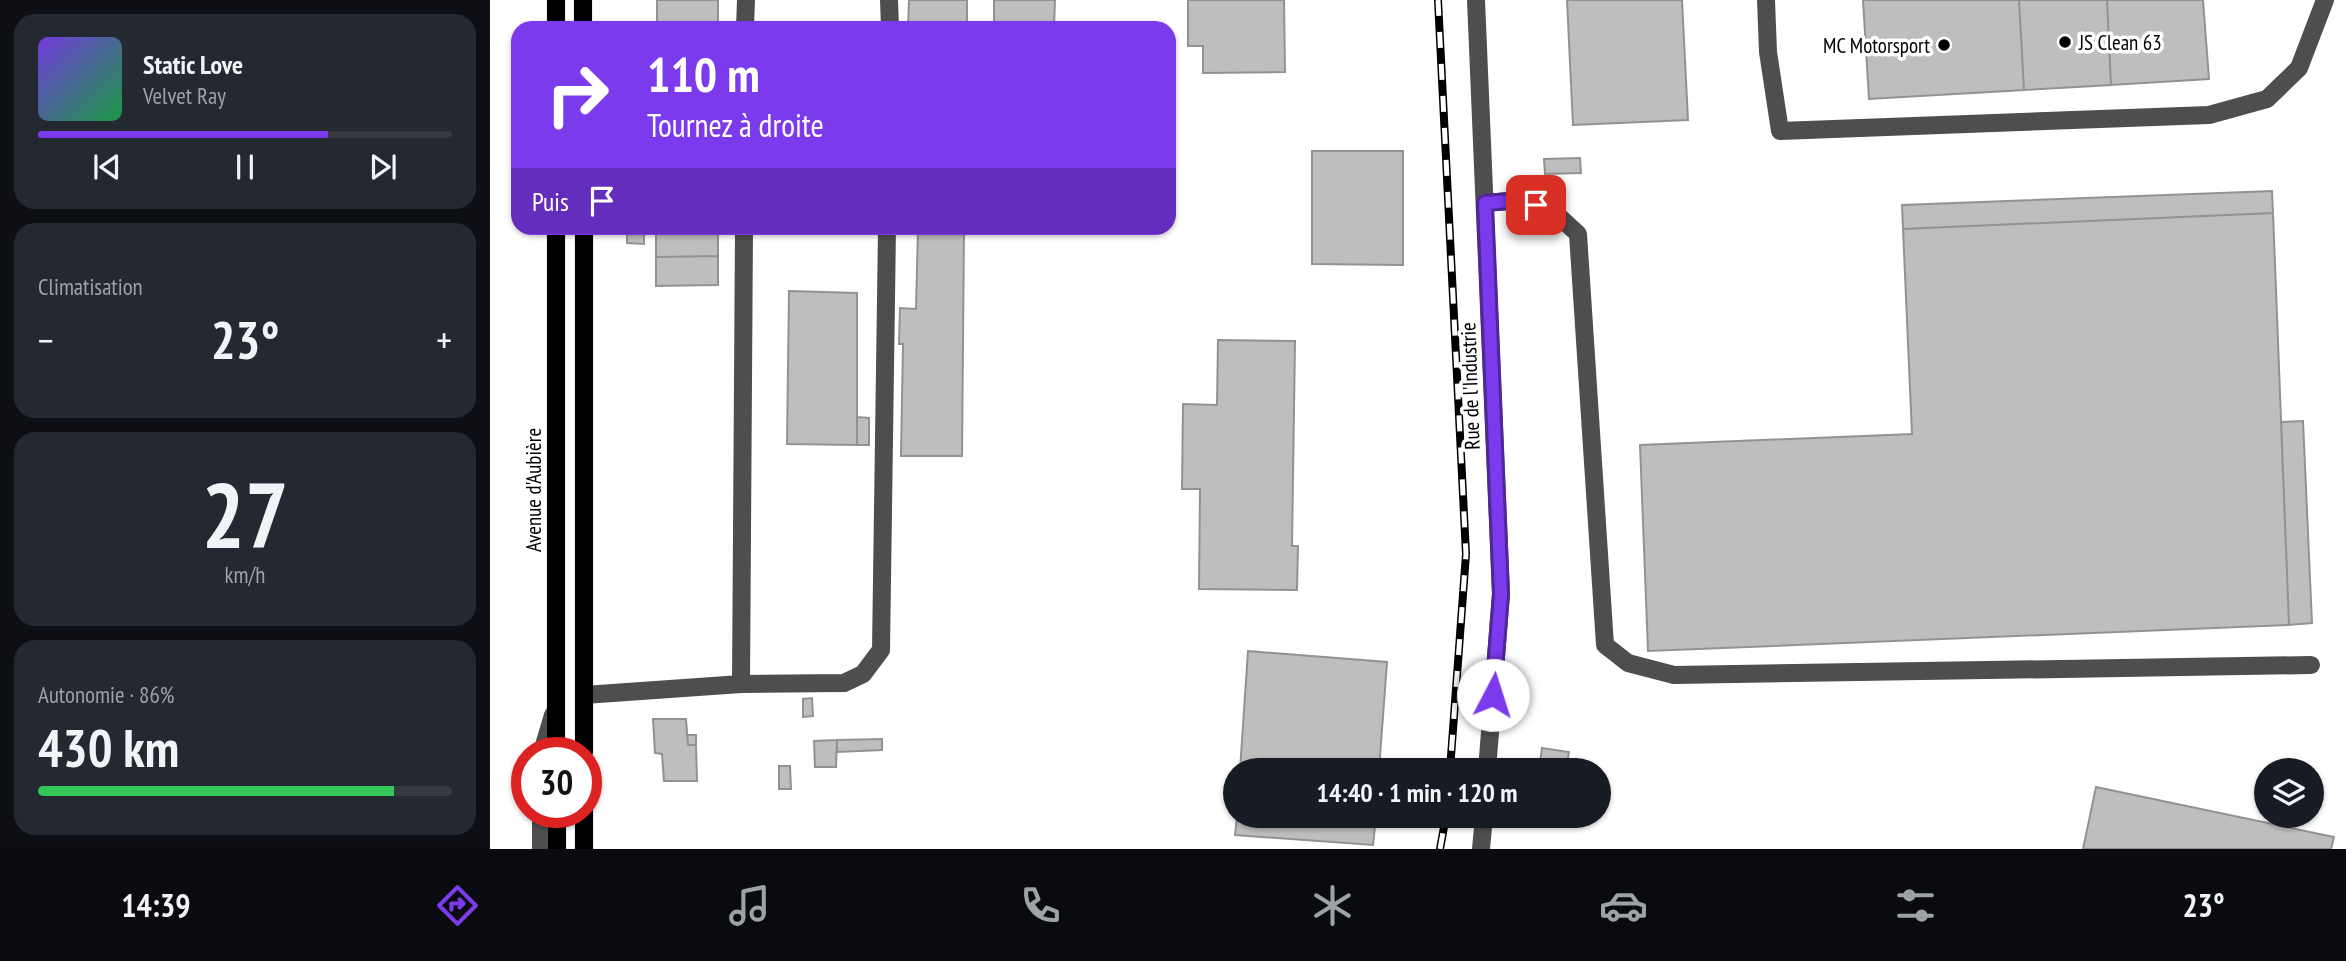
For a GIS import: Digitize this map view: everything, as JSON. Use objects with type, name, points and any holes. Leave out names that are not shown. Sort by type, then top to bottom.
[{"type":"main road","points":[[556,0],[556,21]]},
{"type":"main road","points":[[583,0],[583,21]]},
{"type":"main road","name":"Avenue d'Aubière","points":[[556,235],[556,737]]},
{"type":"main road","points":[[584,235],[584,737]]},
{"type":"main road","points":[[556,828],[557,849]]},
{"type":"main road","points":[[584,828],[584,849]]},
{"type":"street","points":[[745,21],[746,0]]},
{"type":"street","points":[[890,0],[890,21]]},
{"type":"street","name":"Rue de l'Industrie","points":[[1476,0],[1501,594],[1488,758]]},
{"type":"street","points":[[1766,0],[1768,52],[1780,131],[2209,115],[2267,99],[2299,68],[2325,0]]},
{"type":"street","points":[[1485,203],[1521,200],[1552,210],[1578,234],[1605,645],[1628,663],[1674,675],[2311,665]]},
{"type":"street","points":[[741,684],[744,235]]},
{"type":"street","points":[[584,695],[741,684],[844,683],[863,674],[881,650],[887,235]]},
{"type":"street","points":[[546,737],[555,708]]},
{"type":"street","points":[[541,828],[541,849]]},
{"type":"street","points":[[1481,849],[1483,828]]},
{"type":"building","points":[[657,0],[718,0],[718,21],[657,21]]},
{"type":"building","points":[[909,0],[967,0],[967,21],[908,21]]},
{"type":"building","points":[[994,0],[1055,0],[1054,21],[994,21]]},
{"type":"building","points":[[1188,0],[1284,0],[1285,72],[1203,73],[1203,46],[1188,46]]},
{"type":"building","points":[[1567,0],[1682,0],[1688,120],[1573,125]]},
{"type":"building","name":"MC Motorsport","points":[[1863,0],[2019,0],[2024,90],[1869,99]]},
{"type":"building","name":"JS Clean 63","points":[[2019,0],[2107,0],[2111,85],[2024,90]]},
{"type":"building","points":[[2107,0],[2203,0],[2209,79],[2111,85]]},
{"type":"building","points":[[1312,151],[1403,151],[1403,265],[1312,264]]},
{"type":"building","points":[[1580,158],[1581,173],[1545,174],[1544,159]]},
{"type":"building","points":[[2272,191],[2273,213],[1903,229],[1902,205]]},
{"type":"building","points":[[2273,213],[2289,625],[1648,651],[1640,445],[1912,434],[1903,229]]},
{"type":"building","points":[[627,235],[644,235],[644,244],[627,243]]},
{"type":"building","points":[[656,235],[718,235],[718,256],[656,257]]},
{"type":"building","points":[[918,235],[964,235],[962,456],[901,456],[903,344],[899,344],[900,308],[916,309]]},
{"type":"building","points":[[718,256],[718,285],[656,286],[656,257]]},
{"type":"building","points":[[789,291],[857,293],[857,445],[787,444]]},
{"type":"building","points":[[1218,340],[1295,341],[1292,546],[1298,546],[1297,590],[1199,589],[1200,489],[1182,489],[1183,404],[1217,405]]},
{"type":"building","points":[[857,417],[869,418],[869,445],[857,445]]},
{"type":"building","points":[[2303,421],[2312,623],[2289,625],[2281,422]]},
{"type":"building","points":[[1248,651],[1387,662],[1380,758],[1241,758]]},
{"type":"building","points":[[812,698],[813,716],[803,717],[803,699]]},
{"type":"building","points":[[653,719],[686,719],[688,745],[696,745],[697,781],[664,781],[662,754],[655,753]]},
{"type":"building","points":[[687,735],[696,735],[696,745],[688,745]]},
{"type":"building","points":[[882,739],[882,750],[837,752],[837,740]]},
{"type":"building","points":[[837,740],[836,767],[815,767],[814,741]]},
{"type":"building","points":[[1542,748],[1569,752],[1568,758],[1541,758]]},
{"type":"building","points":[[779,766],[790,766],[791,789],[779,789]]},
{"type":"building","points":[[2096,787],[2254,820],[2254,828],[2291,828],[2334,837],[2331,849],[2083,849]]},
{"type":"building","points":[[1236,828],[1375,828],[1373,845],[1235,835]]},
{"type":"railway","points":[[1438,0],[1466,554],[1451,758]]},
{"type":"railway","points":[[1440,849],[1444,828]]},
{"type":"place","name":"JS Clean 63","points":[[2065,42]]},
{"type":"place","name":"MC Motorsport","points":[[1944,45]]},
{"type":"route","points":[[1493,695],[1501,594],[1485,203],[1521,200],[1536,205]]}]
